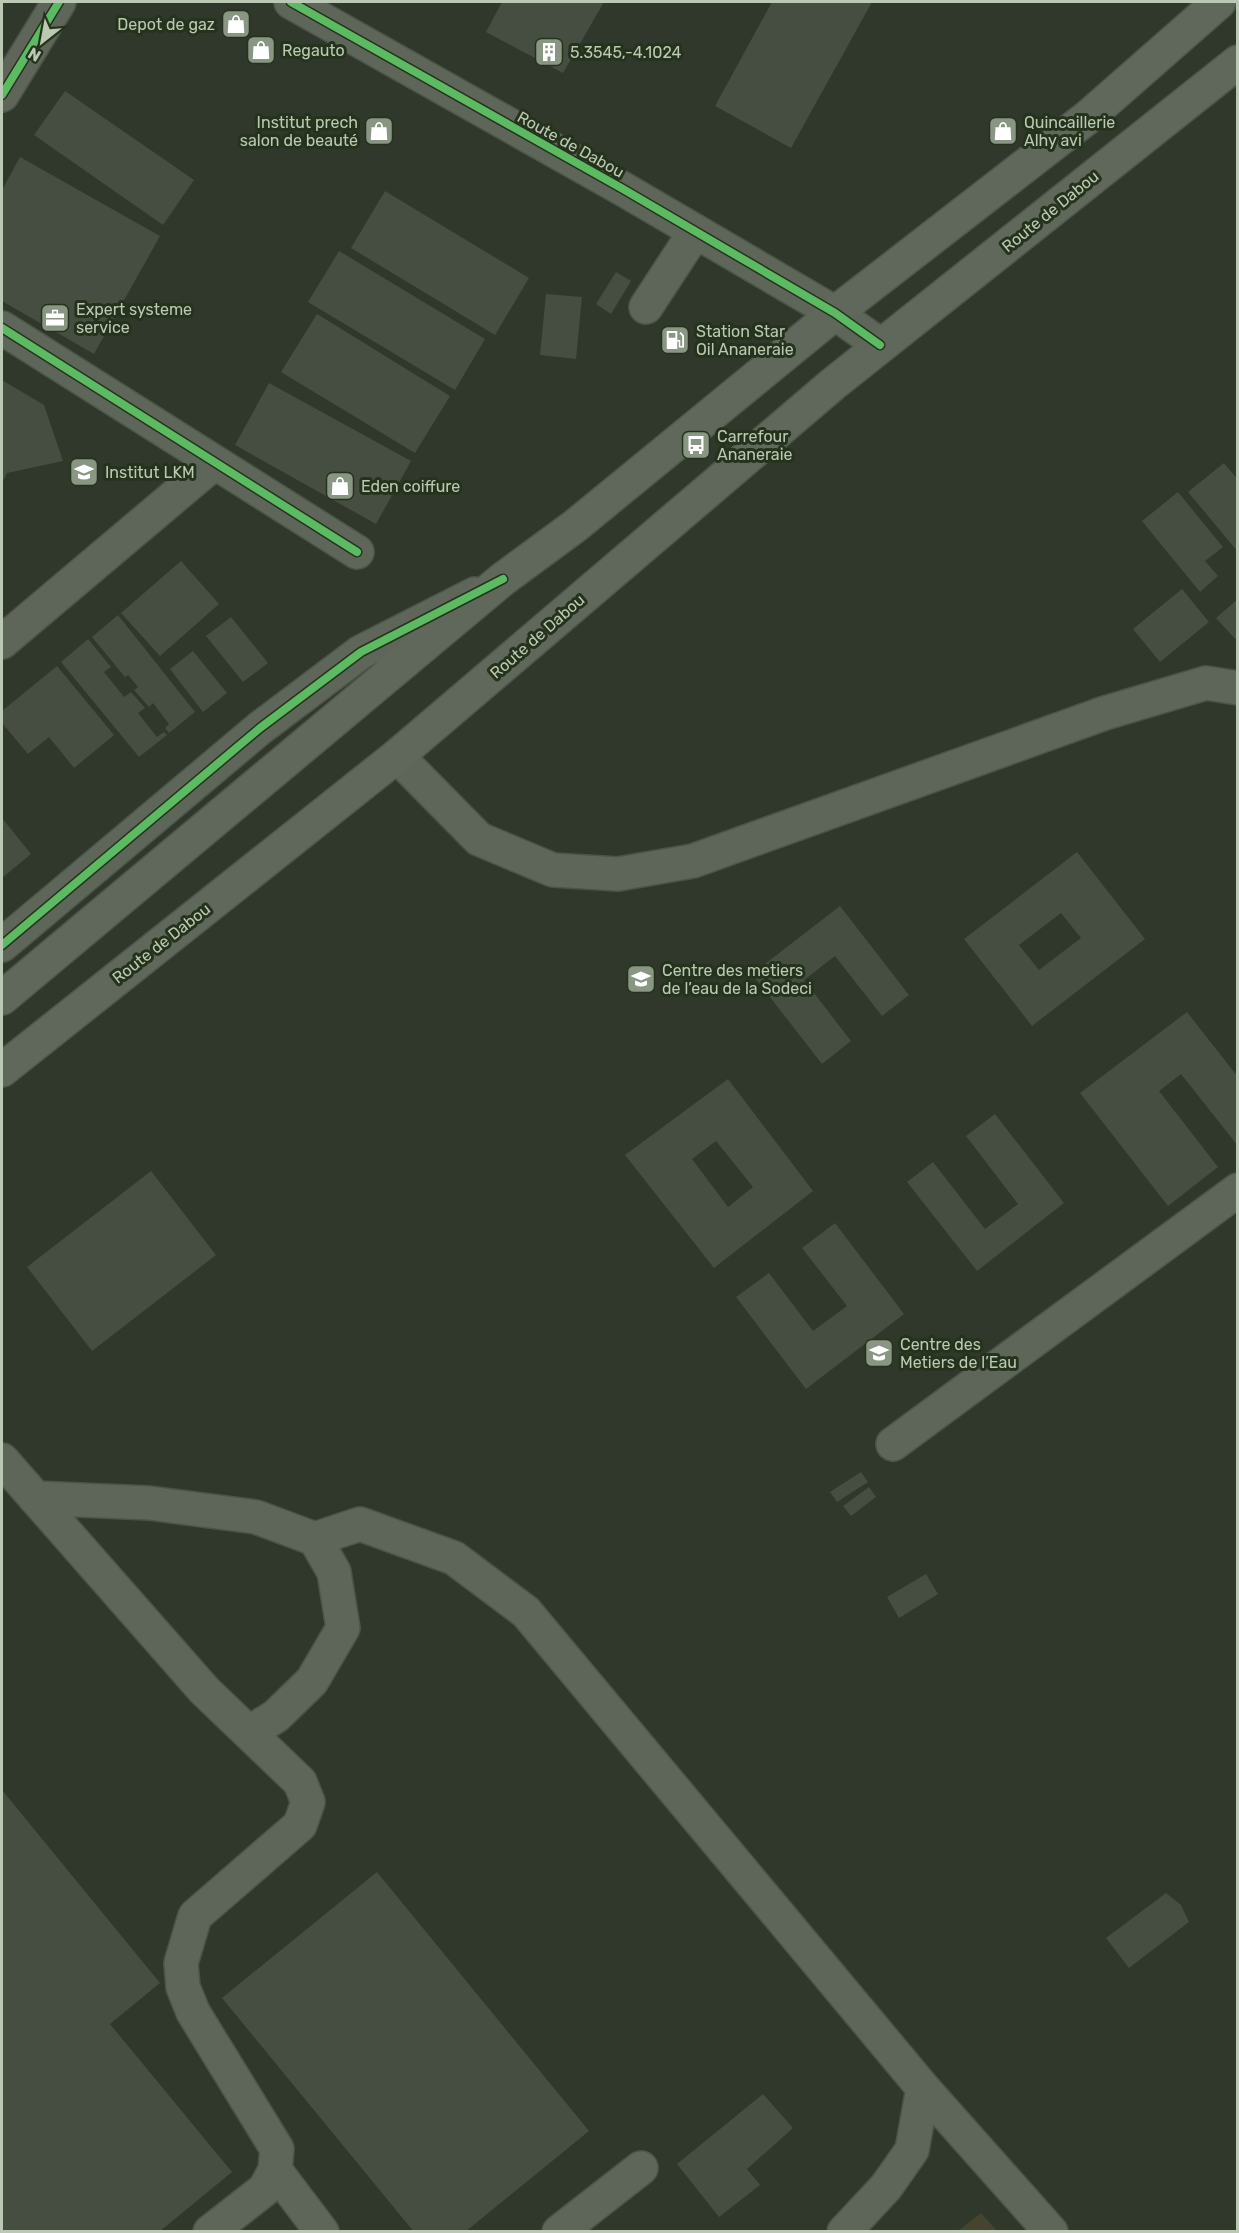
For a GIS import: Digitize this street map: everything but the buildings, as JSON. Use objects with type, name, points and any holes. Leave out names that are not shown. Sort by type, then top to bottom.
[{"type":"main road","points":[[2,998],[503,579],[575,526],[835,313],[1088,117],[1219,2]]},
{"type":"main road","name":"Route de Dabou","points":[[2,1070],[397,756],[880,345],[1238,62]]},
{"type":"street","points":[[2,94],[59,2]]},
{"type":"street","name":"Route de Dabou","points":[[291,2],[623,189],[835,313],[880,345]]},
{"type":"street","points":[[646,307],[695,232]]},
{"type":"street","points":[[2,328],[357,552]]},
{"type":"street","points":[[2,642],[214,463]]},
{"type":"street","points":[[2,945],[261,728],[361,652],[503,579]]},
{"type":"street","points":[[397,756],[479,839],[553,870],[618,874],[693,861],[1105,712],[1206,683],[1238,688]]},
{"type":"street","points":[[893,1444],[1238,1190]]},
{"type":"street","points":[[2,1460],[204,1690],[300,1782],[308,1802],[300,1825],[195,1916],[181,1963],[183,1988],[192,2012],[277,2149],[275,2170],[266,2189],[210,2232]]},
{"type":"street","points":[[35,1498],[149,1503],[256,1517],[315,1539],[360,1524],[454,1558],[526,1612],[923,2088],[1051,2232]]},
{"type":"street","points":[[249,1733],[276,1716],[312,1681],[343,1628],[334,1572],[315,1539]]},
{"type":"street","points":[[844,2232],[886,2187],[912,2150],[923,2088]]},
{"type":"street","points":[[559,2232],[641,2168]]},
{"type":"street","points":[[275,2170],[322,2232]]},
{"type":"green space","points":[[981,2213],[997,2231],[958,2231]]},
{"type":"cycle path","points":[[2,95],[59,2]]},
{"type":"cycle path","points":[[291,2],[623,189],[835,313],[880,345]]},
{"type":"cycle path","points":[[2,328],[357,552]]},
{"type":"cycle path","points":[[2,945],[260,728],[361,652],[503,579]]},
{"type":"place","name":"Depot de gaz","points":[[236,24]]},
{"type":"place","name":"Regauto","points":[[261,50]]},
{"type":"place","name":"5.3545,-4.1024","points":[[549,52]]},
{"type":"place","name":"Institut prech salon de beauté","points":[[379,131]]},
{"type":"place","name":"Quincaillerie Alhy avi","points":[[1003,131]]},
{"type":"place","name":"Expert systeme service","points":[[55,318]]},
{"type":"place","name":"Station Star Oil Ananeraie","points":[[675,340]]},
{"type":"place","name":"Carrefour Ananeraie","points":[[696,445]]},
{"type":"place","name":"Institut LKM","points":[[84,472]]},
{"type":"place","name":"Eden coiffure","points":[[340,486]]},
{"type":"place","name":"Centre des metiers de l’eau de la Sodeci","points":[[641,979]]},
{"type":"place","name":"Centre des Metiers de l’Eau","points":[[879,1353]]}]
